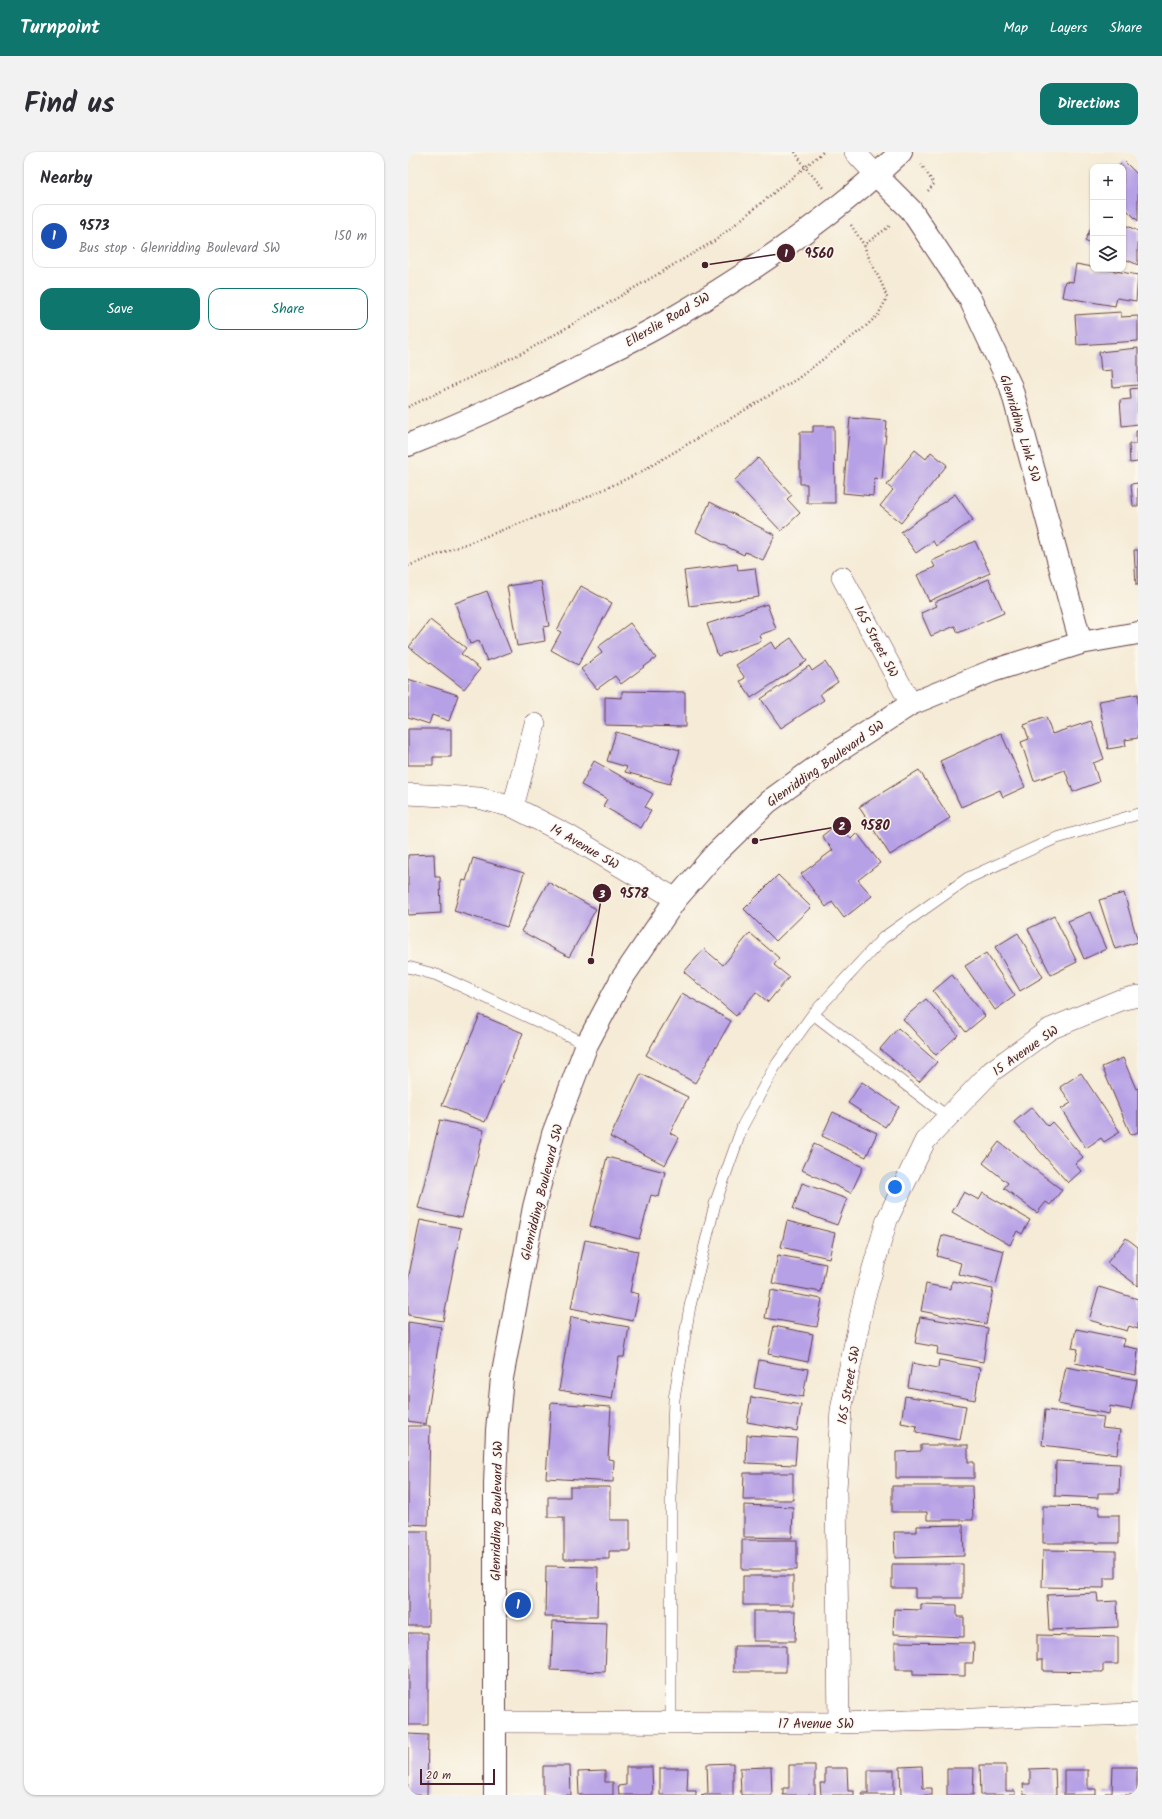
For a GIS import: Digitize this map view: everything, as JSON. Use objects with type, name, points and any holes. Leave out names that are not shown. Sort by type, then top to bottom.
[{"type":"street","points":[[855,152],[876,175]]},
{"type":"street","name":"Ellerslie Road SW","points":[[408,445],[438,434],[551,381],[658,327],[772,257],[876,175],[910,155]]},
{"type":"street","name":"Glenridding Link SW","points":[[876,175],[911,210],[970,299],[1010,387],[1081,643]]},
{"type":"street","name":"165 Street SW","points":[[842,577],[911,704]]},
{"type":"street","name":"Glenridding Boulevard SW","points":[[495,1795],[495,1484],[497,1430],[502,1378],[534,1207],[553,1134],[587,1044],[622,980],[676,899],[716,852],[768,802],[837,752],[911,704],[992,671],[1081,643],[1138,633]]},
{"type":"street","points":[[513,807],[536,724]]},
{"type":"street","name":"14 Avenue SW","points":[[408,794],[479,798],[513,807],[566,834],[676,899]]},
{"type":"street","name":"15 Avenue SW","points":[[948,1117],[992,1071],[1050,1029],[1120,1000],[1138,996]]},
{"type":"street","name":"165 Street SW","points":[[838,1723],[836,1489],[841,1410],[864,1298],[887,1220],[925,1141],[948,1117]]},
{"type":"street","name":"17 Avenue SW","points":[[495,1722],[838,1723],[1138,1714]]},
{"type":"lane","points":[[671,1723],[671,1486],[674,1399],[690,1306],[715,1204],[743,1125],[774,1068],[813,1014],[883,938],[968,878],[1054,839],[1138,814]]},
{"type":"lane","points":[[408,967],[437,975],[587,1044]]},
{"type":"lane","points":[[813,1014],[948,1117]]},
{"type":"path","points":[[795,152],[805,167]]},
{"type":"path","points":[[408,407],[530,349],[716,240],[823,152]]},
{"type":"path","points":[[408,566],[581,500],[639,473],[797,379],[865,327],[878,315],[887,298],[884,286],[868,257],[864,246],[911,210],[934,184],[910,155]]},
{"type":"building","points":[[1124,161],[1138,175],[1138,221],[1126,209],[1126,164],[1121,164]]},
{"type":"building","points":[[1126,225],[1138,231],[1138,265],[1126,259]]},
{"type":"building","points":[[1090,230],[1090,244],[1085,241]]},
{"type":"building","points":[[1076,264],[1090,266],[1090,272],[1121,272],[1138,275],[1136,301],[1117,298],[1115,306],[1062,297],[1065,281],[1073,282]]},
{"type":"building","points":[[1121,312],[1121,317],[1138,316],[1138,341],[1077,345],[1075,315]]},
{"type":"building","points":[[1138,348],[1138,385],[1113,387],[1112,370],[1101,371],[1099,352]]},
{"type":"building","points":[[1138,388],[1138,424],[1122,426],[1120,400],[1131,399],[1130,389]]},
{"type":"building","points":[[850,418],[887,421],[882,479],[874,478],[873,496],[843,493]]},
{"type":"building","points":[[813,426],[834,426],[835,503],[807,503],[807,484],[800,484],[800,432],[813,432]]},
{"type":"building","points":[[1136,431],[1138,431],[1138,462],[1130,463],[1129,444],[1136,444]]},
{"type":"building","points":[[915,450],[926,459],[931,452],[947,465],[901,523],[880,506],[893,490],[887,485]]},
{"type":"building","points":[[758,458],[792,495],[787,499],[800,513],[781,531],[734,481]]},
{"type":"building","points":[[1138,483],[1138,506],[1133,506],[1131,484]]},
{"type":"building","points":[[955,494],[973,520],[936,546],[933,541],[916,553],[901,532]]},
{"type":"building","points":[[710,502],[775,535],[763,560],[745,552],[744,555],[696,532]]},
{"type":"building","points":[[975,541],[990,573],[929,601],[917,575],[935,567],[932,561]]},
{"type":"building","points":[[1134,550],[1138,550],[1138,585],[1136,585]]},
{"type":"building","points":[[737,564],[738,570],[755,568],[759,597],[689,606],[684,571]]},
{"type":"building","points":[[989,579],[1004,613],[958,633],[955,626],[931,636],[921,613],[937,606],[935,602]]},
{"type":"building","points":[[541,581],[549,626],[543,627],[545,641],[517,646],[507,586]]},
{"type":"building","points":[[581,586],[612,603],[578,665],[551,650],[561,632],[557,630]]},
{"type":"building","points":[[487,591],[511,652],[487,661],[479,641],[470,644],[455,603]]},
{"type":"building","points":[[767,604],[776,629],[759,635],[761,641],[718,656],[707,624]]},
{"type":"building","points":[[430,620],[466,648],[461,654],[480,669],[464,689],[409,647]]},
{"type":"building","points":[[630,623],[656,658],[621,684],[615,676],[597,689],[581,669],[602,653],[598,647]]},
{"type":"building","points":[[791,638],[807,661],[751,698],[740,681],[745,678],[736,665],[771,642],[775,649]]},
{"type":"building","points":[[825,662],[838,682],[820,694],[824,700],[781,728],[761,699],[809,666],[812,671]]},
{"type":"building","points":[[408,679],[458,695],[449,721],[432,715],[429,724],[408,717]]},
{"type":"building","points":[[622,691],[685,692],[685,727],[605,725],[605,697],[622,698]]},
{"type":"building","points":[[1138,694],[1138,738],[1125,740],[1126,746],[1108,749],[1099,701]]},
{"type":"building","points":[[1046,717],[1052,734],[1091,721],[1104,759],[1093,763],[1099,782],[1073,792],[1065,770],[1034,781],[1021,742],[1029,739],[1024,725]]},
{"type":"building","points":[[408,729],[451,729],[451,757],[433,757],[433,765],[408,765]]},
{"type":"building","points":[[616,732],[680,750],[670,784],[625,772],[627,767],[607,761]]},
{"type":"building","points":[[1001,733],[1025,787],[1003,797],[1000,790],[961,807],[940,761]]},
{"type":"building","points":[[594,761],[653,794],[645,807],[651,811],[641,828],[603,806],[607,799],[581,785]]},
{"type":"building","points":[[919,770],[950,818],[890,855],[859,807]]},
{"type":"building","points":[[838,823],[851,839],[857,833],[880,863],[858,880],[872,896],[844,918],[832,902],[826,907],[801,874],[833,850],[822,836]]},
{"type":"building","points":[[434,854],[435,877],[440,877],[441,913],[408,915],[408,855]]},
{"type":"building","points":[[473,858],[524,873],[507,927],[454,911],[463,880],[466,881]]},
{"type":"building","points":[[778,875],[811,907],[776,941],[744,909]]},
{"type":"building","points":[[548,882],[596,909],[569,957],[521,931]]},
{"type":"building","points":[[1124,893],[1138,942],[1115,949],[1099,900]]},
{"type":"building","points":[[1090,912],[1106,949],[1084,959],[1068,921]]},
{"type":"building","points":[[1054,916],[1077,962],[1051,975],[1028,929]]},
{"type":"building","points":[[750,933],[779,958],[774,965],[789,977],[768,1002],[756,992],[736,1016],[684,972],[704,949],[723,965]]},
{"type":"building","points":[[1018,933],[1043,977],[1020,991],[995,947]]},
{"type":"building","points":[[986,953],[1015,996],[995,1010],[965,966]]},
{"type":"building","points":[[952,975],[985,1016],[966,1032],[933,991]]},
{"type":"building","points":[[682,993],[731,1021],[695,1083],[646,1055]]},
{"type":"building","points":[[926,999],[958,1035],[936,1055],[903,1019]]},
{"type":"building","points":[[480,1015],[523,1033],[485,1122],[442,1105]]},
{"type":"building","points":[[898,1028],[937,1062],[919,1082],[880,1049]]},
{"type":"building","points":[[1123,1058],[1136,1089],[1138,1088],[1138,1132],[1131,1135],[1102,1067]]},
{"type":"building","points":[[1081,1073],[1120,1132],[1104,1142],[1101,1138],[1086,1148],[1061,1109],[1071,1103],[1060,1087]]},
{"type":"building","points":[[641,1074],[688,1097],[670,1133],[679,1138],[665,1165],[610,1137]]},
{"type":"building","points":[[862,1082],[899,1107],[885,1127],[848,1103]]},
{"type":"building","points":[[1032,1107],[1048,1126],[1052,1122],[1083,1157],[1075,1164],[1081,1171],[1068,1183],[1014,1122]]},
{"type":"building","points":[[833,1112],[877,1133],[866,1157],[822,1136]]},
{"type":"building","points":[[440,1120],[484,1130],[462,1218],[418,1208]]},
{"type":"building","points":[[999,1142],[1062,1190],[1050,1205],[1046,1202],[1037,1213],[1004,1188],[1008,1183],[983,1163]]},
{"type":"building","points":[[814,1144],[863,1167],[851,1193],[802,1170]]},
{"type":"building","points":[[607,1157],[665,1172],[659,1197],[651,1195],[639,1239],[590,1226]]},
{"type":"building","points":[[802,1183],[847,1199],[837,1225],[793,1209]]},
{"type":"building","points":[[964,1192],[979,1200],[983,1193],[1030,1220],[1022,1234],[1017,1231],[1010,1245],[952,1212]]},
{"type":"building","points":[[420,1220],[461,1228],[443,1321],[408,1315],[408,1280]]},
{"type":"building","points":[[787,1221],[835,1233],[829,1258],[781,1247]]},
{"type":"building","points":[[942,1235],[1004,1251],[996,1284],[958,1274],[961,1263],[937,1256]]},
{"type":"building","points":[[1126,1238],[1138,1247],[1138,1286],[1107,1263]]},
{"type":"building","points":[[585,1240],[638,1251],[630,1292],[639,1294],[633,1321],[571,1308]]},
{"type":"building","points":[[778,1255],[826,1264],[821,1292],[772,1283]]},
{"type":"building","points":[[952,1281],[993,1289],[986,1324],[921,1311],[926,1284],[951,1289]]},
{"type":"building","points":[[1099,1287],[1138,1299],[1138,1329],[1129,1326],[1127,1331],[1089,1320]]},
{"type":"building","points":[[770,1290],[822,1299],[817,1327],[765,1318]]},
{"type":"building","points":[[571,1317],[629,1327],[624,1357],[619,1357],[612,1399],[559,1390]]},
{"type":"building","points":[[920,1317],[988,1328],[983,1362],[937,1354],[938,1347],[915,1343]]},
{"type":"building","points":[[408,1322],[441,1327],[426,1424],[408,1421]]},
{"type":"building","points":[[774,1326],[813,1334],[808,1362],[768,1354]]},
{"type":"building","points":[[1076,1329],[1125,1339],[1123,1346],[1138,1349],[1136,1375],[1075,1363],[1078,1349],[1072,1348]]},
{"type":"building","points":[[759,1360],[808,1369],[803,1397],[754,1388]]},
{"type":"building","points":[[939,1360],[980,1368],[975,1400],[908,1387],[912,1363],[938,1368]]},
{"type":"building","points":[[1066,1367],[1137,1380],[1131,1410],[1110,1406],[1109,1414],[1058,1404]]},
{"type":"building","points":[[905,1396],[966,1406],[960,1440],[916,1432],[917,1426],[901,1423]]},
{"type":"building","points":[[751,1397],[801,1405],[797,1431],[747,1422]]},
{"type":"building","points":[[551,1403],[611,1407],[608,1459],[614,1460],[613,1482],[546,1478]]},
{"type":"building","points":[[1045,1410],[1104,1417],[1102,1428],[1120,1430],[1117,1454],[1042,1445]]},
{"type":"building","points":[[408,1426],[430,1426],[428,1525],[408,1524]]},
{"type":"building","points":[[747,1435],[797,1438],[795,1465],[746,1463]]},
{"type":"building","points":[[921,1445],[968,1445],[968,1462],[974,1462],[974,1478],[896,1478],[896,1452],[921,1451]]},
{"type":"building","points":[[1056,1461],[1120,1464],[1119,1493],[1098,1493],[1098,1498],[1055,1496]]},
{"type":"building","points":[[744,1473],[793,1473],[793,1500],[743,1500]]},
{"type":"building","points":[[892,1486],[972,1486],[973,1520],[927,1520],[927,1512],[892,1512]]},
{"type":"building","points":[[570,1487],[610,1487],[610,1520],[630,1520],[630,1551],[609,1551],[609,1559],[564,1559],[564,1517],[548,1517],[548,1497],[570,1497]]},
{"type":"building","points":[[744,1505],[793,1507],[792,1538],[744,1537]]},
{"type":"building","points":[[1043,1506],[1099,1507],[1099,1515],[1119,1515],[1119,1543],[1043,1543]]},
{"type":"building","points":[[963,1525],[964,1556],[895,1558],[894,1532],[917,1532],[917,1526]]},
{"type":"building","points":[[408,1531],[428,1531],[428,1626],[408,1626]]},
{"type":"building","points":[[742,1540],[797,1540],[797,1570],[742,1570]]},
{"type":"building","points":[[1043,1550],[1116,1551],[1116,1578],[1104,1578],[1104,1588],[1042,1587]]},
{"type":"building","points":[[892,1564],[963,1564],[963,1598],[915,1598],[915,1588],[892,1588]]},
{"type":"building","points":[[546,1566],[598,1567],[597,1617],[545,1617]]},
{"type":"building","points":[[743,1576],[793,1576],[793,1605],[743,1605]]},
{"type":"building","points":[[1097,1593],[1098,1602],[1117,1601],[1118,1627],[1049,1630],[1047,1595]]},
{"type":"building","points":[[921,1604],[957,1605],[957,1617],[964,1617],[964,1637],[893,1634],[894,1609],[921,1610]]},
{"type":"building","points":[[753,1611],[796,1611],[795,1641],[753,1641]]},
{"type":"building","points":[[553,1621],[607,1623],[605,1672],[551,1670]]},
{"type":"building","points":[[408,1633],[428,1633],[428,1725],[408,1725]]},
{"type":"building","points":[[1037,1635],[1118,1637],[1118,1664],[1103,1664],[1103,1672],[1043,1671],[1043,1660],[1037,1660]]},
{"type":"building","points":[[895,1642],[974,1643],[973,1663],[965,1663],[965,1676],[913,1675],[913,1670],[895,1670]]},
{"type":"building","points":[[734,1646],[786,1646],[786,1672],[734,1672]]},
{"type":"building","points":[[408,1734],[428,1735],[427,1795],[408,1795]]},
{"type":"building","points":[[733,1763],[733,1795],[701,1795],[708,1793],[707,1764]]},
{"type":"building","points":[[789,1765],[815,1765],[815,1795],[783,1795],[783,1788],[789,1788]]},
{"type":"building","points":[[980,1765],[1006,1765],[1006,1791],[1015,1791],[1015,1795],[981,1795]]},
{"type":"building","points":[[543,1766],[570,1766],[571,1795],[543,1795]]},
{"type":"building","points":[[922,1766],[923,1788],[932,1788],[932,1795],[901,1795],[900,1767]]},
{"type":"building","points":[[626,1767],[652,1767],[653,1795],[619,1795],[618,1786],[626,1785]]},
{"type":"building","points":[[771,1767],[772,1795],[741,1795],[740,1768]]},
{"type":"building","points":[[1113,1767],[1137,1767],[1137,1795],[1105,1795],[1105,1793],[1112,1793]]},
{"type":"building","points":[[660,1768],[688,1768],[687,1791],[696,1791],[696,1795],[660,1795]]},
{"type":"building","points":[[825,1768],[847,1768],[848,1791],[854,1791],[854,1795],[821,1795],[820,1783],[825,1783]]},
{"type":"building","points":[[947,1768],[974,1768],[973,1795],[947,1795]]},
{"type":"building","points":[[1055,1768],[1056,1795],[1024,1795],[1023,1784],[1030,1784],[1030,1769]]},
{"type":"building","points":[[868,1770],[894,1770],[894,1795],[861,1795],[861,1793],[868,1793]]},
{"type":"building","points":[[1064,1770],[1088,1770],[1088,1789],[1096,1789],[1096,1795],[1064,1795]]},
{"type":"building","points":[[605,1771],[605,1782],[613,1782],[613,1795],[579,1795],[578,1772]]},
{"type":"place","name":"9560","points":[[705,265]]},
{"type":"place","name":"9580","points":[[755,841]]},
{"type":"place","name":"9578","points":[[591,961]]},
{"type":"place","name":"9573","points":[[518,1605]]}]
